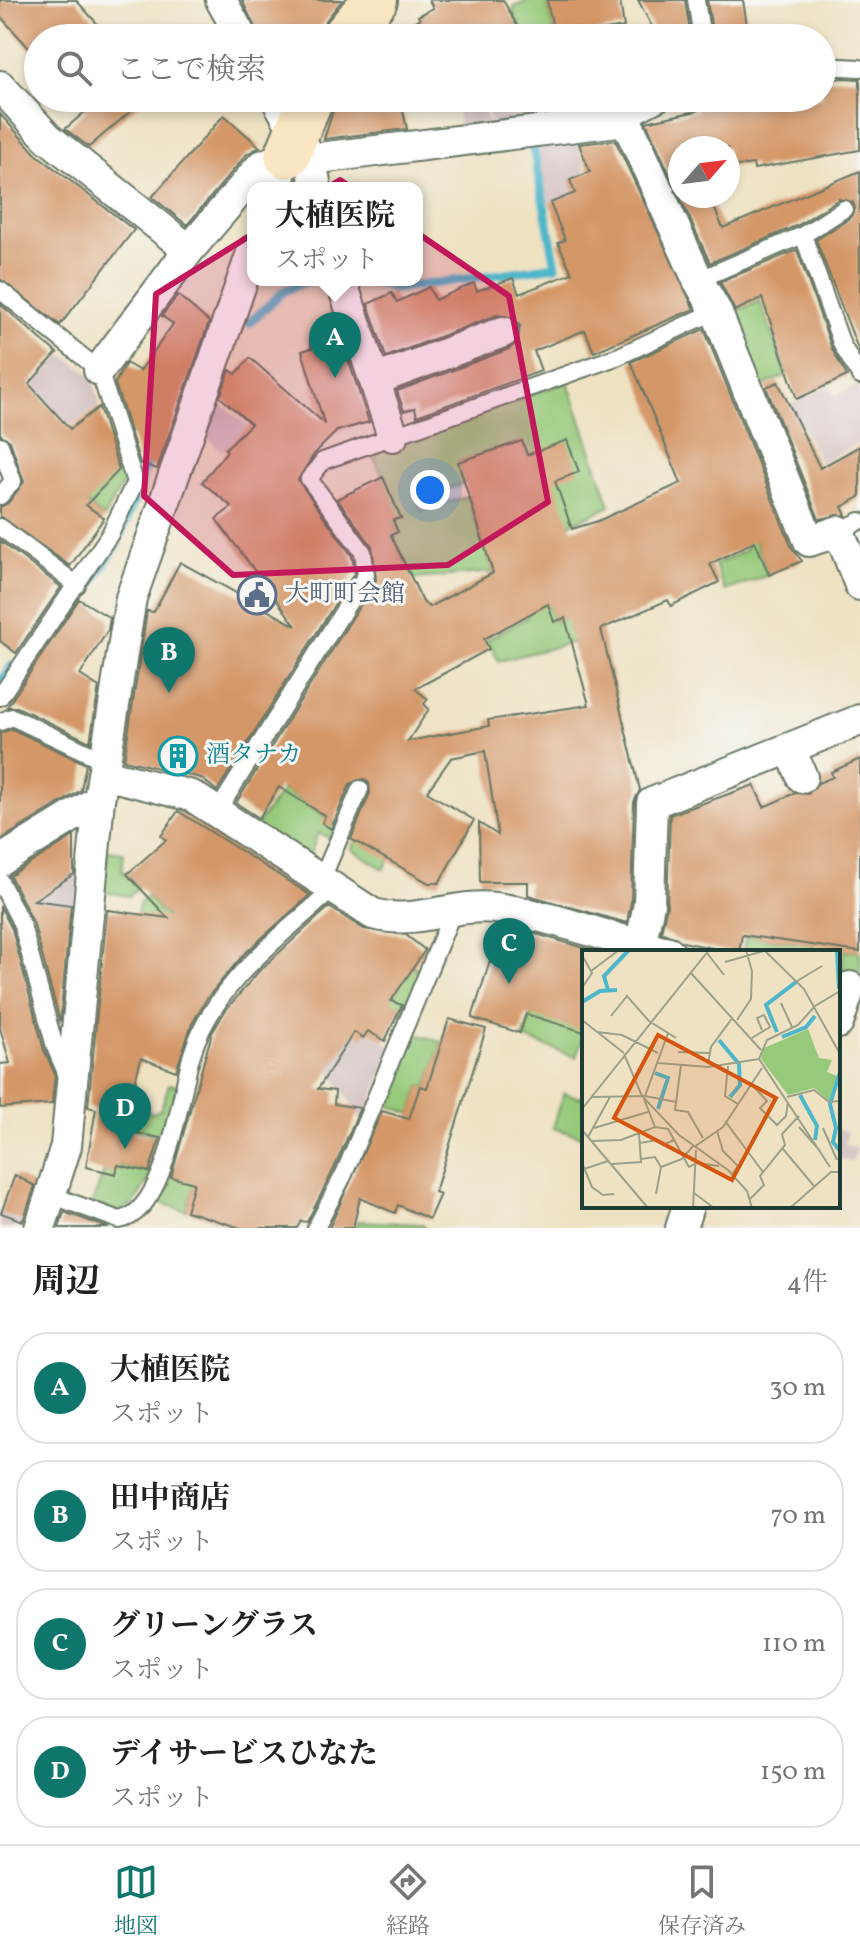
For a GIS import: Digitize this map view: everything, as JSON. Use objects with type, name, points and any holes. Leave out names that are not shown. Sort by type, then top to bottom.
[{"type":"street","points":[[221,0],[234,24]]},
{"type":"street","points":[[355,24],[375,0]]},
{"type":"street","points":[[0,86],[48,138],[189,250]]},
{"type":"street","points":[[247,182],[261,166],[296,145],[626,120],[698,280],[716,311],[809,541],[849,526],[860,585]]},
{"type":"street","points":[[99,370],[189,250],[247,182]]},
{"type":"street","points":[[40,1228],[66,1146],[103,779],[131,598],[247,267]]},
{"type":"street","points":[[343,286],[393,436]]},
{"type":"street","points":[[375,380],[503,332]]},
{"type":"street","points":[[640,946],[649,904],[652,803],[860,720]]},
{"type":"street","points":[[790,748],[802,777]]},
{"type":"street","points":[[0,861],[103,779],[192,796],[373,914],[394,920],[420,919],[455,907],[495,908],[659,950]]},
{"type":"street","points":[[840,1016],[849,987]]},
{"type":"street","points":[[681,1228],[687,1208]]},
{"type":"lane","points":[[696,0],[700,24]]},
{"type":"lane","points":[[836,67],[860,68]]},
{"type":"lane","points":[[626,120],[641,112]]},
{"type":"lane","points":[[698,280],[803,235],[844,209]]},
{"type":"lane","points":[[803,235],[842,345],[860,376]]},
{"type":"lane","points":[[0,290],[99,370],[135,482],[110,534],[76,579],[0,697]]},
{"type":"lane","points":[[217,812],[366,575],[363,552],[309,479],[323,461],[619,356],[716,311]]},
{"type":"lane","points":[[0,445],[13,481],[0,496]]},
{"type":"lane","points":[[0,527],[76,579]]},
{"type":"lane","points":[[0,722],[12,717],[103,779]]},
{"type":"lane","points":[[51,1195],[119,1220],[129,1218],[139,1209],[155,1184],[172,1137],[202,1025],[236,978],[327,885],[360,789]]},
{"type":"lane","points":[[0,881],[22,925],[55,1047],[71,1086]]},
{"type":"lane","points":[[316,1228],[344,1174],[455,907]]},
{"type":"highlighted area","points":[[340,180],[509,296],[548,502],[448,565],[233,575],[144,496],[156,294]]},
{"type":"shaded area","points":[[457,112],[485,112],[488,127],[460,132]]},
{"type":"shaded area","points":[[489,112],[525,112],[526,121],[491,127]]},
{"type":"shaded area","points":[[577,135],[586,173],[570,180],[575,193],[550,203],[534,141]]},
{"type":"shaded area","points":[[62,354],[91,375],[100,404],[70,427],[33,386]]},
{"type":"shaded area","points":[[860,384],[860,442],[821,463],[801,424],[778,435],[769,413],[830,386],[835,396]]},
{"type":"shaded area","points":[[216,399],[248,426],[222,452],[204,434]]},
{"type":"shaded area","points":[[83,868],[80,907],[31,922],[25,907]]},
{"type":"shaded area","points":[[368,1031],[393,1047],[363,1122],[330,1070],[354,1032],[363,1038]]},
{"type":"shaded area","points":[[840,1130],[848,1132],[845,1144],[857,1148],[852,1162],[840,1159]]},
{"type":"shaded area","points":[[0,1213],[24,1222],[21,1228],[0,1228]]},
{"type":"green space","points":[[529,0],[547,0],[552,24],[516,24],[513,8]]},
{"type":"green space","points":[[760,301],[787,375],[758,388],[729,315]]},
{"type":"green space","points":[[568,382],[610,506],[566,526],[542,501],[522,441],[459,462],[465,483],[418,500],[422,511],[468,496],[493,572],[414,579],[391,535],[398,531],[375,482],[383,477],[371,451]]},
{"type":"green space","points":[[111,438],[125,479],[104,518],[87,504],[90,454]]},
{"type":"green space","points":[[750,530],[769,575],[725,591],[715,565],[746,550],[739,536]]},
{"type":"green space","points":[[540,580],[554,622],[585,611],[594,637],[499,661],[487,640],[528,617],[514,588]]},
{"type":"green space","points":[[283,789],[338,825],[332,839],[318,833],[307,862],[256,826]]},
{"type":"green space","points":[[361,828],[395,849],[384,869],[351,849]]},
{"type":"green space","points":[[108,851],[124,853],[122,870],[138,888],[129,896],[103,892]]},
{"type":"green space","points":[[147,896],[171,922],[132,962],[139,903]]},
{"type":"green space","points":[[746,936],[814,945],[813,950],[743,950]]},
{"type":"green space","points":[[844,951],[860,952],[860,973],[842,972]]},
{"type":"green space","points":[[413,966],[423,972],[406,1014],[387,1002]]},
{"type":"green space","points":[[531,1015],[582,1016],[582,1039],[576,1057],[523,1038]]},
{"type":"green space","points":[[415,1034],[442,1042],[427,1088],[420,1086],[411,1114],[385,1104]]},
{"type":"green space","points":[[169,1084],[177,1086],[165,1137],[124,1127],[129,1108],[153,1113],[161,1109]]},
{"type":"green space","points":[[564,1093],[581,1098],[582,1095],[582,1136],[553,1128]]},
{"type":"green space","points":[[118,1165],[152,1173],[134,1204],[118,1212],[92,1204],[104,1171]]},
{"type":"green space","points":[[166,1174],[195,1182],[186,1211],[153,1200]]},
{"type":"green space","points":[[358,1221],[423,1224],[425,1228],[357,1228]]},
{"type":"building","points":[[0,0],[76,0],[97,24],[24,24],[24,43],[0,16]]},
{"type":"building","points":[[242,0],[342,0],[323,24],[253,24]]},
{"type":"building","points":[[429,0],[503,0],[516,24],[409,24],[433,8]]},
{"type":"building","points":[[547,0],[620,0],[624,24],[552,24]]},
{"type":"building","points":[[638,0],[685,0],[689,24],[651,24]]},
{"type":"building","points":[[707,0],[743,0],[747,24],[711,24]]},
{"type":"building","points":[[836,79],[860,79],[860,150],[754,169],[753,164],[740,166],[740,136],[668,136],[668,170],[646,122],[692,112],[836,112]]},
{"type":"building","points":[[85,112],[130,112],[89,147],[65,129]]},
{"type":"building","points":[[333,112],[403,112],[407,129],[324,139]]},
{"type":"building","points":[[0,114],[36,154],[134,230],[60,325],[0,279]]},
{"type":"building","points":[[224,115],[260,147],[247,154],[187,225],[152,197]]},
{"type":"building","points":[[615,140],[694,309],[594,352],[585,330],[534,351],[541,371],[417,416],[415,408],[404,411],[397,391],[509,349],[517,343],[520,326],[514,318],[497,315],[386,357],[368,304],[392,293],[397,302],[429,287],[435,300],[474,283],[477,291],[513,278],[519,294],[572,273],[558,243],[565,240],[550,203],[575,193],[570,180],[590,172],[579,144]]},
{"type":"building","points":[[860,171],[860,354],[816,240],[850,218],[855,209],[853,202],[839,199],[798,225],[710,263],[685,208],[714,208],[723,228]]},
{"type":"building","points":[[797,250],[832,349],[847,376],[797,399],[762,298],[735,311],[720,282]]},
{"type":"building","points":[[178,295],[209,322],[157,469],[140,463],[115,383],[126,363],[140,371],[173,324],[162,316]]},
{"type":"building","points":[[0,304],[57,353],[29,384],[70,429],[99,407],[119,470],[86,505],[104,518],[70,566],[0,516],[0,507],[8,503],[24,482],[10,441],[0,434]]},
{"type":"building","points":[[704,329],[792,548],[802,561],[769,575],[755,541],[710,564],[719,582],[671,606],[668,600],[601,629],[640,790],[634,802],[631,902],[627,923],[528,895],[528,882],[480,882],[479,823],[498,835],[485,751],[451,758],[427,792],[474,820],[439,883],[429,883],[351,839],[370,793],[369,783],[364,779],[350,784],[331,829],[322,823],[325,816],[279,787],[259,818],[236,803],[376,580],[372,546],[337,499],[383,477],[401,518],[393,520],[398,532],[391,535],[423,602],[429,607],[493,573],[458,462],[522,441],[527,455],[567,440],[579,472],[555,481],[572,529],[598,521],[681,483],[631,362]],"holes":[[[548,604],[554,622],[565,618],[589,705],[488,720],[489,726],[408,741],[429,709],[424,704],[428,699],[415,689],[489,649],[484,639]]]},
{"type":"building","points":[[339,332],[369,422],[337,431],[314,454],[298,480],[352,556],[355,572],[217,791],[201,778],[124,760],[147,611],[154,612],[180,562],[296,626],[216,519],[232,507],[202,482],[227,451],[225,449],[251,424],[220,397],[230,370],[236,374],[250,358],[324,423],[302,351],[312,348],[310,341]]},
{"type":"building","points":[[778,382],[820,468],[860,446],[860,497],[842,507],[846,515],[819,519],[766,387]]},
{"type":"building","points":[[0,541],[61,587],[16,653],[0,641]]},
{"type":"building","points":[[79,599],[110,618],[108,630],[80,675],[99,687],[90,742],[17,707],[7,707]]},
{"type":"building","points":[[12,729],[86,764],[81,790],[0,840],[0,733]]},
{"type":"building","points":[[860,759],[860,952],[742,935],[739,950],[721,950],[683,942],[661,932],[667,905],[670,815],[754,785],[764,807],[795,793],[808,794],[818,783],[833,777],[831,772]]},
{"type":"building","points":[[178,811],[310,895],[243,955],[207,998],[192,1024],[176,1071],[141,1058],[123,1130],[160,1138],[149,1172],[118,1165],[116,1174],[86,1167],[96,1109],[88,1107],[107,910],[168,918],[127,874],[166,840],[161,836]]},
{"type":"building","points":[[74,836],[74,874],[34,900],[71,905],[60,1022],[33,922],[10,876]]},
{"type":"building","points":[[0,906],[12,929],[44,1050],[55,1074],[52,1104],[0,1108],[0,1064],[10,1063],[0,1028]]},
{"type":"building","points":[[329,907],[364,929],[406,935],[425,950],[391,1001],[402,1005],[385,1041],[368,1031],[363,1038],[354,1032],[318,1089],[335,1091],[334,1104],[360,1108],[334,1169],[307,1222],[301,1221],[297,1228],[241,1228],[186,1211],[194,1183],[171,1177],[212,1033],[225,1011],[259,971]]},
{"type":"building","points":[[529,932],[592,950],[582,950],[582,1031],[526,1014],[520,1033],[472,1018],[498,935],[529,945]]},
{"type":"building","points":[[449,1019],[486,1029],[435,1192],[440,1194],[429,1219],[398,1205],[395,1213],[360,1198],[353,1228],[329,1228],[382,1111],[409,1119],[420,1086],[427,1088]]},
{"type":"building","points":[[15,1175],[35,1186],[23,1221],[1,1213]]},
{"type":"building","points":[[64,1212],[109,1228],[59,1228]]},
{"type":"waterway","points":[[423,285],[556,266],[531,137]]},
{"type":"waterway","points":[[249,323],[284,291],[295,286]]},
{"type":"waterway","points":[[384,286],[395,289],[416,286]]},
{"type":"waterway","points":[[140,487],[147,455]]},
{"type":"waterway","points":[[77,577],[93,583],[116,545],[134,501]]},
{"type":"waterway","points":[[0,682],[12,666]]},
{"type":"waterway","points":[[46,1041],[53,1069]]},
{"type":"place","name":"大植医院","points":[[335,378]]},
{"type":"place","name":"大町町会館","points":[[257,595]]},
{"type":"place","name":"田中商店","points":[[169,693]]},
{"type":"place","name":"酒タナカ","points":[[178,756]]},
{"type":"place","name":"グリーングラス","points":[[509,984]]},
{"type":"place","name":"デイサービスひなた","points":[[125,1149]]}]
